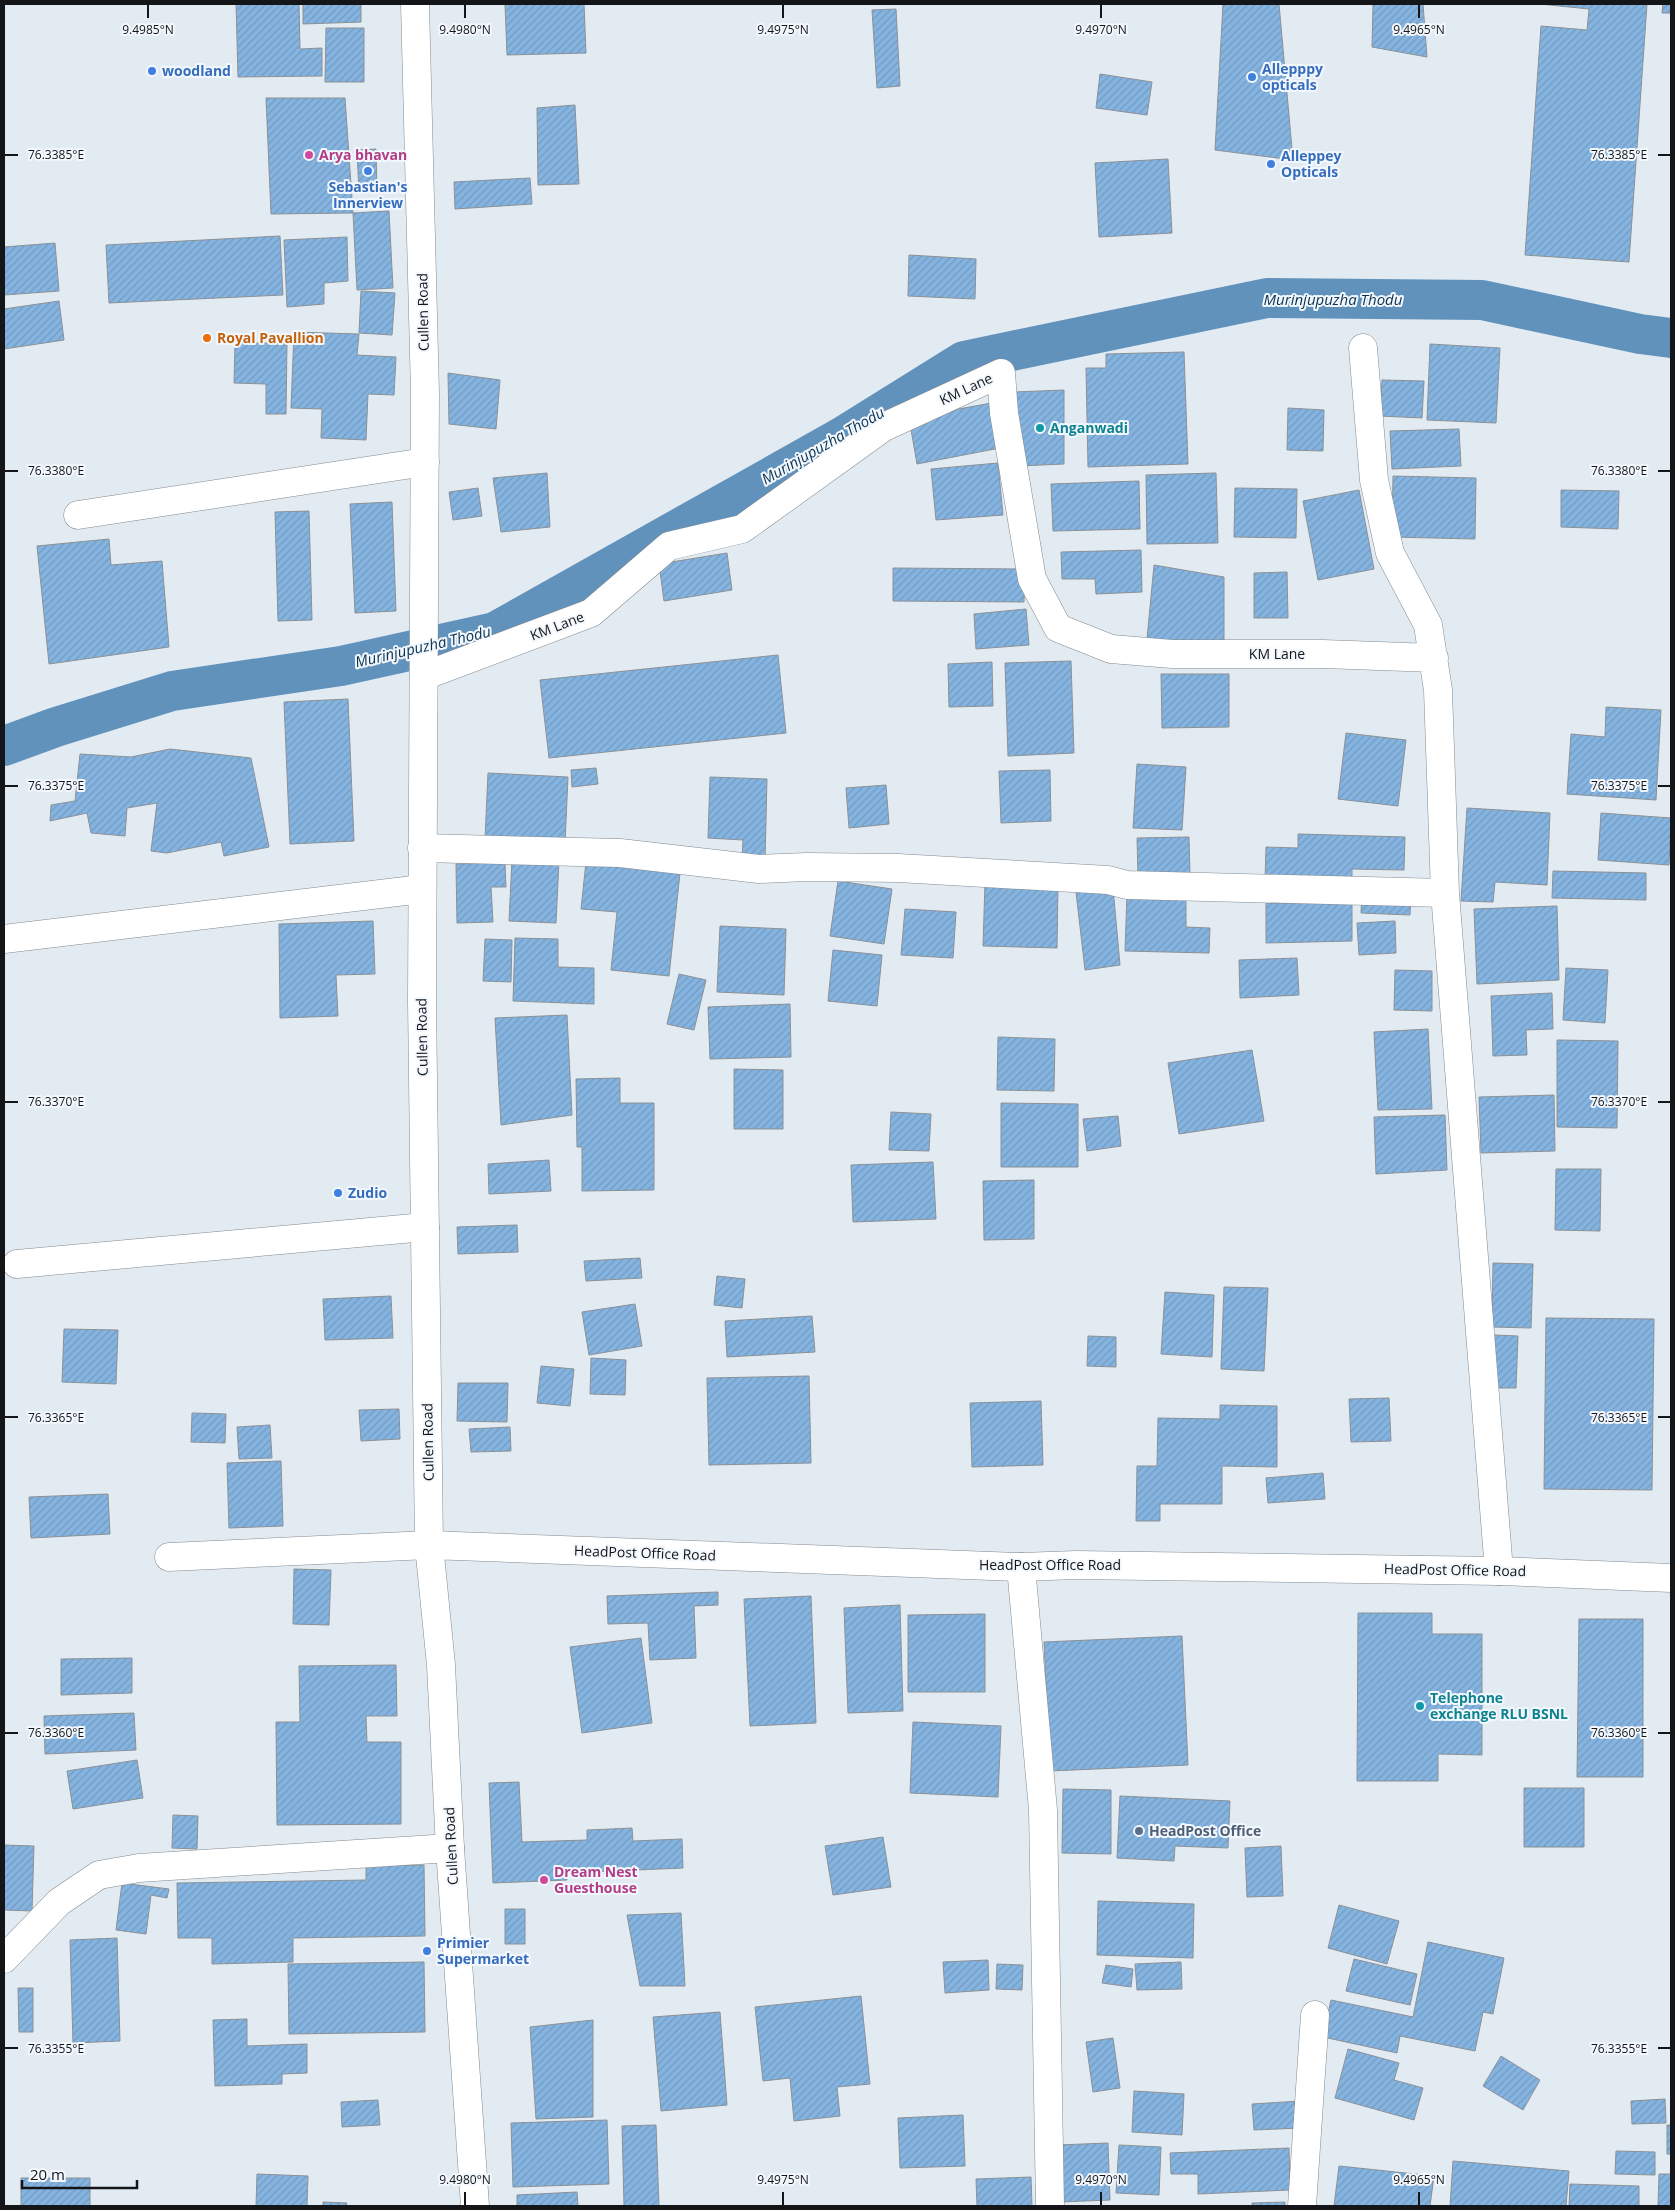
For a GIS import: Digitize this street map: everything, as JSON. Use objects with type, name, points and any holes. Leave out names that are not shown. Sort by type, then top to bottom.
[{"type":"street","name":"Cullen Road","points":[[415,4],[425,462],[422,889],[429,1545],[441,1664],[450,1848],[475,2206]]},
{"type":"street","points":[[1363,348],[1374,480],[1390,553],[1428,625],[1438,690],[1445,893],[1499,1570]]},
{"type":"street","name":"KM Lane","points":[[424,676],[591,613],[669,546],[742,529],[884,427],[1001,373],[1010,450],[1032,579],[1058,628],[1111,648],[1172,654],[1323,654],[1434,658]]},
{"type":"street","points":[[78,515],[425,462]]},
{"type":"street","points":[[422,848],[620,853],[759,869],[807,867],[898,868],[1108,880],[1127,885],[1445,893]]},
{"type":"street","points":[[4,939],[422,889]]},
{"type":"street","points":[[17,1264],[425,1227]]},
{"type":"street","name":"HeadPost Office Road","points":[[169,1557],[429,1545],[1021,1567],[1076,1565],[1499,1570],[1671,1578]]},
{"type":"street","points":[[1021,1567],[1043,1810],[1050,2206]]},
{"type":"street","points":[[4,1959],[59,1902],[99,1875],[139,1868],[450,1848]]},
{"type":"street","points":[[1302,2206],[1315,2015]]},
{"type":"building","points":[[236,4],[299,4],[300,49],[322,48],[322,76],[238,77]]},
{"type":"building","points":[[303,4],[361,4],[361,22],[303,24]]},
{"type":"building","points":[[505,4],[584,4],[586,53],[507,55]]},
{"type":"building","name":"Allepppy opticals","points":[[1223,4],[1279,4],[1293,160],[1215,150]]},
{"type":"building","points":[[1373,4],[1423,4],[1427,57],[1372,47]]},
{"type":"building","points":[[1540,4],[1647,4],[1629,262],[1525,255],[1541,26],[1587,30],[1589,9]]},
{"type":"building","points":[[1663,4],[1671,4],[1671,13],[1662,13]]},
{"type":"building","points":[[896,9],[900,86],[877,88],[872,10]]},
{"type":"building","points":[[326,28],[364,28],[364,82],[325,82]]},
{"type":"building","points":[[1100,74],[1152,82],[1147,115],[1096,108]]},
{"type":"building","name":"Arya bhavan","points":[[266,98],[345,98],[353,213],[271,214]]},
{"type":"building","points":[[575,105],[579,184],[538,185],[537,108]]},
{"type":"building","points":[[376,149],[377,192],[359,193],[357,150]]},
{"type":"building","points":[[1168,159],[1172,233],[1099,237],[1095,163]]},
{"type":"building","points":[[530,178],[532,204],[455,209],[454,182]]},
{"type":"building","points":[[389,211],[393,288],[357,290],[353,213]]},
{"type":"building","points":[[280,236],[283,295],[109,303],[106,245]]},
{"type":"building","points":[[347,237],[348,281],[324,283],[324,304],[287,307],[284,240]]},
{"type":"building","points":[[55,243],[59,291],[4,295],[4,247]]},
{"type":"building","points":[[909,255],[976,259],[975,299],[908,296]]},
{"type":"building","points":[[361,291],[395,293],[392,335],[359,333]]},
{"type":"building","points":[[59,301],[64,340],[4,349],[4,309]]},
{"type":"building","points":[[294,332],[359,334],[357,355],[396,357],[394,395],[368,394],[366,440],[321,438],[322,409],[291,408]]},
{"type":"building","points":[[235,343],[287,343],[286,414],[266,414],[266,384],[234,383]]},
{"type":"building","points":[[1430,344],[1500,348],[1496,423],[1427,420]]},
{"type":"building","points":[[1184,352],[1188,464],[1088,467],[1086,368],[1106,368],[1106,354]]},
{"type":"building","points":[[448,373],[500,380],[496,429],[449,424]]},
{"type":"building","points":[[1382,380],[1424,381],[1422,418],[1380,416]]},
{"type":"building","name":"Anganwadi","points":[[1064,390],[1064,464],[1019,466],[1014,392]]},
{"type":"building","points":[[997,402],[1005,447],[917,464],[909,418]]},
{"type":"building","points":[[1288,408],[1324,410],[1323,451],[1287,450]]},
{"type":"building","points":[[1459,429],[1461,466],[1392,469],[1390,431]]},
{"type":"building","points":[[998,463],[1003,515],[936,520],[931,469]]},
{"type":"building","points":[[547,473],[550,527],[501,532],[493,478]]},
{"type":"building","points":[[1216,473],[1218,543],[1147,544],[1146,475]]},
{"type":"building","points":[[1393,476],[1476,478],[1475,539],[1392,537]]},
{"type":"building","points":[[1139,481],[1140,529],[1053,531],[1051,484]]},
{"type":"building","points":[[478,488],[482,516],[453,520],[449,492]]},
{"type":"building","points":[[1235,488],[1297,489],[1296,538],[1234,537]]},
{"type":"building","points":[[1359,490],[1374,569],[1318,580],[1303,501]]},
{"type":"building","points":[[1561,490],[1619,491],[1618,529],[1561,527]]},
{"type":"building","points":[[392,502],[396,611],[355,613],[350,504]]},
{"type":"building","points":[[309,511],[312,620],[278,621],[275,512]]},
{"type":"building","points":[[109,539],[111,565],[162,561],[169,647],[49,664],[37,546]]},
{"type":"building","points":[[1141,550],[1142,592],[1096,594],[1095,579],[1062,579],[1061,552]]},
{"type":"building","points":[[727,553],[732,590],[664,601],[659,564]]},
{"type":"building","points":[[1154,565],[1224,577],[1224,644],[1147,639]]},
{"type":"building","points":[[893,568],[1025,569],[1024,602],[893,601]]},
{"type":"building","points":[[1287,572],[1288,618],[1254,618],[1254,573]]},
{"type":"building","points":[[1026,609],[1029,645],[976,649],[974,614]]},
{"type":"building","points":[[778,655],[786,733],[549,758],[540,680]]},
{"type":"building","points":[[1071,661],[1074,753],[1008,756],[1005,663]]},
{"type":"building","points":[[992,662],[993,706],[949,707],[948,664]]},
{"type":"building","points":[[1161,674],[1229,674],[1229,727],[1162,728]]},
{"type":"building","points":[[348,699],[354,841],[290,844],[284,702]]},
{"type":"building","points":[[1606,707],[1661,710],[1656,800],[1567,794],[1571,734],[1605,737]]},
{"type":"building","points":[[1346,733],[1406,740],[1398,806],[1338,799]]},
{"type":"building","points":[[170,749],[251,758],[269,847],[224,856],[221,842],[167,853],[151,851],[157,803],[127,808],[125,836],[91,833],[87,813],[50,821],[51,805],[75,801],[80,754],[131,757]]},
{"type":"building","points":[[1137,764],[1186,767],[1182,830],[1133,828]]},
{"type":"building","points":[[596,768],[598,784],[572,787],[571,770]]},
{"type":"building","points":[[1050,770],[1051,821],[1001,823],[999,771]]},
{"type":"building","points":[[488,773],[568,777],[565,843],[485,839]]},
{"type":"building","points":[[710,777],[767,779],[765,861],[742,860],[743,840],[708,838]]},
{"type":"building","points":[[886,785],[889,824],[849,828],[846,788]]},
{"type":"building","points":[[1467,808],[1550,813],[1547,885],[1495,882],[1493,902],[1461,901]]},
{"type":"building","points":[[1601,813],[1671,818],[1669,865],[1598,860]]},
{"type":"building","points":[[1298,834],[1405,837],[1404,870],[1352,869],[1352,884],[1265,881],[1266,847],[1298,848]]},
{"type":"building","points":[[1189,837],[1190,874],[1138,876],[1137,838]]},
{"type":"building","points":[[512,859],[559,861],[556,923],[509,921]]},
{"type":"building","points":[[586,862],[680,873],[669,976],[611,970],[617,912],[581,909]]},
{"type":"building","points":[[505,863],[506,887],[491,887],[493,922],[457,923],[456,864]]},
{"type":"building","points":[[1553,871],[1646,873],[1646,900],[1552,898]]},
{"type":"building","points":[[838,881],[892,889],[884,944],[830,936]]},
{"type":"building","points":[[985,883],[1058,885],[1057,948],[983,946]]},
{"type":"building","points":[[1113,888],[1120,965],[1085,970],[1076,892]]},
{"type":"building","points":[[1362,892],[1411,894],[1410,915],[1361,913]]},
{"type":"building","points":[[1127,894],[1186,895],[1186,927],[1210,928],[1209,953],[1125,951]]},
{"type":"building","points":[[1352,902],[1352,941],[1266,943],[1266,903]]},
{"type":"building","points":[[1557,906],[1559,980],[1477,984],[1474,909]]},
{"type":"building","points":[[905,909],[956,912],[953,958],[901,955]]},
{"type":"building","points":[[373,921],[375,974],[336,975],[338,1016],[280,1018],[279,924]]},
{"type":"building","points":[[1395,921],[1396,953],[1359,955],[1357,923]]},
{"type":"building","points":[[720,926],[786,929],[784,995],[717,992]]},
{"type":"building","points":[[515,938],[558,939],[558,967],[594,968],[594,1004],[513,1001]]},
{"type":"building","points":[[485,939],[512,940],[511,982],[483,981]]},
{"type":"building","points":[[833,950],[882,955],[877,1006],[828,1001]]},
{"type":"building","points":[[1297,958],[1299,995],[1240,998],[1239,960]]},
{"type":"building","points":[[1566,968],[1608,970],[1605,1023],[1563,1020]]},
{"type":"building","points":[[1395,970],[1432,971],[1432,1011],[1394,1010]]},
{"type":"building","points":[[679,974],[706,980],[694,1030],[667,1024]]},
{"type":"building","points":[[1552,993],[1553,1029],[1526,1030],[1527,1055],[1493,1056],[1491,996]]},
{"type":"building","points":[[790,1004],[791,1057],[710,1059],[708,1007]]},
{"type":"building","points":[[567,1015],[572,1115],[501,1125],[495,1018]]},
{"type":"building","points":[[1428,1029],[1432,1109],[1378,1110],[1374,1032]]},
{"type":"building","points":[[998,1037],[1055,1039],[1054,1091],[997,1090]]},
{"type":"building","points":[[1557,1040],[1618,1041],[1617,1128],[1557,1127]]},
{"type":"building","points":[[1252,1050],[1264,1121],[1179,1134],[1168,1063]]},
{"type":"building","points":[[734,1069],[783,1070],[783,1129],[734,1129]]},
{"type":"building","points":[[620,1078],[620,1103],[654,1103],[654,1190],[582,1191],[582,1147],[577,1147],[576,1079]]},
{"type":"building","points":[[1554,1095],[1555,1151],[1481,1153],[1479,1097]]},
{"type":"building","points":[[1001,1103],[1078,1104],[1078,1167],[1001,1167]]},
{"type":"building","points":[[891,1112],[931,1114],[929,1151],[889,1150]]},
{"type":"building","points":[[1445,1115],[1447,1170],[1376,1174],[1374,1117]]},
{"type":"building","points":[[1118,1116],[1121,1146],[1087,1151],[1083,1119]]},
{"type":"building","points":[[549,1160],[551,1191],[489,1194],[488,1164]]},
{"type":"building","points":[[933,1162],[936,1219],[853,1222],[851,1165]]},
{"type":"building","points":[[1556,1169],[1601,1169],[1600,1231],[1555,1230]]},
{"type":"building","points":[[1034,1180],[1034,1239],[984,1240],[983,1181]]},
{"type":"building","points":[[517,1225],[518,1252],[458,1254],[457,1227]]},
{"type":"building","points":[[640,1258],[642,1278],[586,1281],[584,1261]]},
{"type":"building","points":[[1493,1263],[1533,1264],[1531,1328],[1492,1327]]},
{"type":"building","points":[[717,1276],[745,1279],[742,1308],[714,1305]]},
{"type":"building","points":[[1224,1287],[1268,1288],[1264,1371],[1221,1369]]},
{"type":"building","points":[[1165,1292],[1214,1295],[1212,1357],[1161,1354]]},
{"type":"building","points":[[391,1296],[393,1338],[325,1340],[323,1299]]},
{"type":"building","points":[[635,1304],[642,1346],[589,1355],[582,1312]]},
{"type":"building","points":[[812,1316],[815,1352],[727,1357],[725,1321]]},
{"type":"building","points":[[1546,1318],[1654,1319],[1652,1490],[1544,1489]]},
{"type":"building","points":[[64,1329],[118,1330],[116,1384],[62,1382]]},
{"type":"building","points":[[1494,1335],[1518,1336],[1516,1388],[1492,1388]]},
{"type":"building","points":[[1088,1336],[1116,1337],[1116,1367],[1087,1366]]},
{"type":"building","points":[[591,1358],[626,1360],[625,1395],[590,1394]]},
{"type":"building","points":[[541,1366],[574,1369],[570,1406],[537,1403]]},
{"type":"building","points":[[809,1376],[811,1463],[709,1465],[707,1378]]},
{"type":"building","points":[[458,1383],[508,1383],[507,1422],[457,1421]]},
{"type":"building","points":[[1389,1398],[1391,1441],[1351,1442],[1349,1399]]},
{"type":"building","points":[[1041,1401],[1043,1465],[972,1467],[970,1403]]},
{"type":"building","points":[[1220,1405],[1277,1406],[1277,1467],[1222,1466],[1222,1504],[1160,1504],[1160,1521],[1136,1521],[1137,1466],[1157,1466],[1158,1418],[1220,1419]]},
{"type":"building","points":[[399,1409],[400,1439],[361,1441],[359,1410]]},
{"type":"building","points":[[192,1413],[226,1414],[225,1443],[191,1442]]},
{"type":"building","points":[[270,1425],[272,1458],[239,1459],[237,1427]]},
{"type":"building","points":[[510,1427],[511,1451],[471,1452],[469,1429]]},
{"type":"building","points":[[281,1461],[283,1526],[229,1528],[227,1463]]},
{"type":"building","points":[[1323,1473],[1325,1499],[1268,1503],[1266,1478]]},
{"type":"building","points":[[108,1494],[110,1534],[31,1538],[29,1497]]},
{"type":"building","points":[[294,1569],[331,1570],[329,1625],[293,1624]]},
{"type":"building","points":[[718,1592],[718,1605],[694,1606],[696,1658],[650,1660],[648,1623],[608,1624],[607,1596]]},
{"type":"building","points":[[811,1596],[816,1723],[750,1726],[744,1599]]},
{"type":"building","points":[[900,1605],[903,1711],[848,1713],[844,1608]]},
{"type":"building","name":"Telephone exchange RLU BSNL","points":[[1358,1613],[1432,1613],[1432,1634],[1482,1634],[1482,1755],[1438,1754],[1438,1781],[1357,1781]]},
{"type":"building","points":[[985,1614],[985,1692],[908,1692],[908,1615]]},
{"type":"building","points":[[1579,1619],[1643,1619],[1643,1777],[1577,1777]]},
{"type":"building","points":[[1182,1636],[1188,1765],[1050,1771],[1044,1642]]},
{"type":"building","points":[[641,1638],[652,1723],[582,1733],[570,1647]]},
{"type":"building","points":[[132,1658],[132,1693],[61,1695],[61,1659]]},
{"type":"building","points":[[396,1665],[397,1716],[366,1716],[367,1742],[401,1742],[401,1824],[277,1825],[276,1722],[300,1722],[299,1666]]},
{"type":"building","points":[[134,1713],[136,1750],[45,1754],[44,1716]]},
{"type":"building","points":[[913,1722],[1001,1726],[998,1797],[910,1793]]},
{"type":"building","points":[[137,1760],[143,1798],[73,1809],[67,1771]]},
{"type":"building","points":[[519,1782],[522,1842],[587,1840],[587,1830],[632,1828],[633,1841],[682,1839],[683,1868],[567,1873],[567,1880],[493,1883],[489,1783]]},
{"type":"building","points":[[1524,1788],[1584,1788],[1584,1847],[1524,1847]]},
{"type":"building","points":[[1063,1789],[1111,1790],[1111,1854],[1062,1853]]},
{"type":"building","points":[[1120,1796],[1230,1801],[1228,1848],[1175,1846],[1174,1861],[1117,1858]]},
{"type":"building","points":[[173,1815],[198,1816],[197,1849],[172,1848]]},
{"type":"building","points":[[883,1837],[891,1887],[833,1895],[825,1846]]},
{"type":"building","points":[[4,1845],[34,1846],[32,1911],[4,1910]]},
{"type":"building","points":[[1281,1846],[1283,1896],[1247,1897],[1245,1848]]},
{"type":"building","points":[[424,1865],[425,1936],[293,1938],[293,1962],[212,1964],[212,1938],[178,1938],[177,1883],[366,1880],[366,1866]]},
{"type":"building","points":[[122,1883],[169,1889],[167,1898],[151,1895],[146,1934],[116,1930]]},
{"type":"building","points":[[1098,1901],[1194,1904],[1193,1958],[1097,1955]]},
{"type":"building","points":[[1339,1905],[1399,1921],[1387,1964],[1328,1948]]},
{"type":"building","points":[[505,1909],[525,1909],[525,1944],[505,1944]]},
{"type":"building","points":[[681,1913],[685,1986],[640,1986],[627,1915]]},
{"type":"building","points":[[117,1938],[120,2041],[73,2043],[70,1940]]},
{"type":"building","points":[[1428,1942],[1504,1958],[1493,2014],[1483,2012],[1475,2051],[1400,2036],[1397,2053],[1323,2037],[1331,2000],[1413,2017]]},
{"type":"building","points":[[1354,1959],[1417,1974],[1410,2005],[1346,1991]]},
{"type":"building","points":[[988,1960],[989,1990],[945,1993],[943,1962]]},
{"type":"building","points":[[424,1962],[425,2032],[289,2034],[288,1964]]},
{"type":"building","points":[[1181,1962],[1182,1989],[1137,1990],[1135,1964]]},
{"type":"building","points":[[997,1964],[1023,1965],[1022,1990],[996,1989]]},
{"type":"building","points":[[1106,1965],[1133,1969],[1131,1987],[1102,1983]]},
{"type":"building","points":[[18,1988],[33,1988],[33,2032],[19,2032]]},
{"type":"building","points":[[861,1996],[870,2084],[837,2087],[840,2116],[794,2121],[790,2078],[763,2081],[755,2007]]},
{"type":"building","points":[[720,2012],[727,2105],[661,2111],[653,2017]]},
{"type":"building","points":[[247,2019],[247,2046],[307,2044],[307,2073],[282,2074],[282,2084],[215,2086],[213,2020]]},
{"type":"building","points":[[593,2020],[593,2117],[536,2119],[530,2027]]},
{"type":"building","points":[[1113,2038],[1120,2088],[1093,2092],[1086,2042]]},
{"type":"building","points":[[1348,2049],[1399,2063],[1394,2080],[1423,2088],[1414,2120],[1335,2098]]},
{"type":"building","points":[[1501,2056],[1540,2080],[1523,2110],[1483,2086]]},
{"type":"building","points":[[1134,2091],[1184,2094],[1182,2135],[1132,2132]]},
{"type":"building","points":[[1665,2099],[1666,2123],[1632,2124],[1631,2101]]},
{"type":"building","points":[[378,2100],[380,2125],[342,2127],[341,2102]]},
{"type":"building","points":[[1300,2101],[1301,2128],[1254,2130],[1252,2104]]},
{"type":"building","points":[[963,2115],[965,2166],[900,2168],[898,2118]]},
{"type":"building","points":[[607,2120],[609,2184],[513,2187],[511,2123]]},
{"type":"building","points":[[656,2125],[659,2206],[624,2206],[622,2126]]},
{"type":"building","points":[[1667,2125],[1671,2125],[1671,2154],[1667,2154]]},
{"type":"building","points":[[1108,2143],[1110,2200],[1060,2202],[1058,2145]]},
{"type":"building","points":[[1119,2145],[1161,2147],[1159,2195],[1116,2193]]},
{"type":"building","points":[[1289,2148],[1290,2190],[1198,2194],[1198,2174],[1171,2174],[1170,2153]]},
{"type":"building","points":[[1616,2151],[1655,2152],[1655,2175],[1615,2174]]},
{"type":"building","points":[[1453,2161],[1569,2171],[1566,2206],[1450,2206]]},
{"type":"building","points":[[1339,2166],[1434,2176],[1430,2206],[1334,2206]]},
{"type":"building","points":[[257,2174],[308,2176],[307,2206],[256,2206]]},
{"type":"building","points":[[1659,2174],[1671,2174],[1671,2206],[1658,2206]]},
{"type":"building","points":[[1031,2177],[1032,2206],[977,2206],[976,2179]]},
{"type":"building","points":[[21,2178],[90,2178],[90,2206],[21,2206]]},
{"type":"building","points":[[1570,2184],[1639,2186],[1639,2206],[1569,2206]]},
{"type":"building","points":[[577,2192],[578,2206],[517,2206],[517,2195]]},
{"type":"building","points":[[323,2202],[347,2203],[346,2206],[323,2206]]},
{"type":"building","points":[[1285,2202],[1285,2206],[1252,2206],[1252,2203]]},
{"type":"waterway","name":"Murinjupuzha Thodu","points":[[4,746],[56,727],[172,691],[341,666],[495,632],[842,437],[964,361],[1267,298],[1482,300],[1640,334],[1671,338]]},
{"type":"place","name":"woodland","points":[[152,71]]},
{"type":"place","name":"Allepppy opticals","points":[[1252,77]]},
{"type":"place","name":"Arya bhavan","points":[[309,155]]},
{"type":"place","name":"Alleppey Opticals","points":[[1271,164]]},
{"type":"place","name":"Sebastian's Innerview","points":[[368,171]]},
{"type":"place","name":"Royal Pavallion","points":[[207,338]]},
{"type":"place","name":"Anganwadi","points":[[1040,428]]},
{"type":"place","name":"Zudio","points":[[338,1193]]},
{"type":"place","name":"Telephone exchange RLU BSNL","points":[[1420,1706]]},
{"type":"place","name":"HeadPost Office","points":[[1139,1831]]},
{"type":"place","name":"Dream Nest Guesthouse","points":[[544,1880]]},
{"type":"place","name":"Primier Supermarket","points":[[427,1951]]}]
